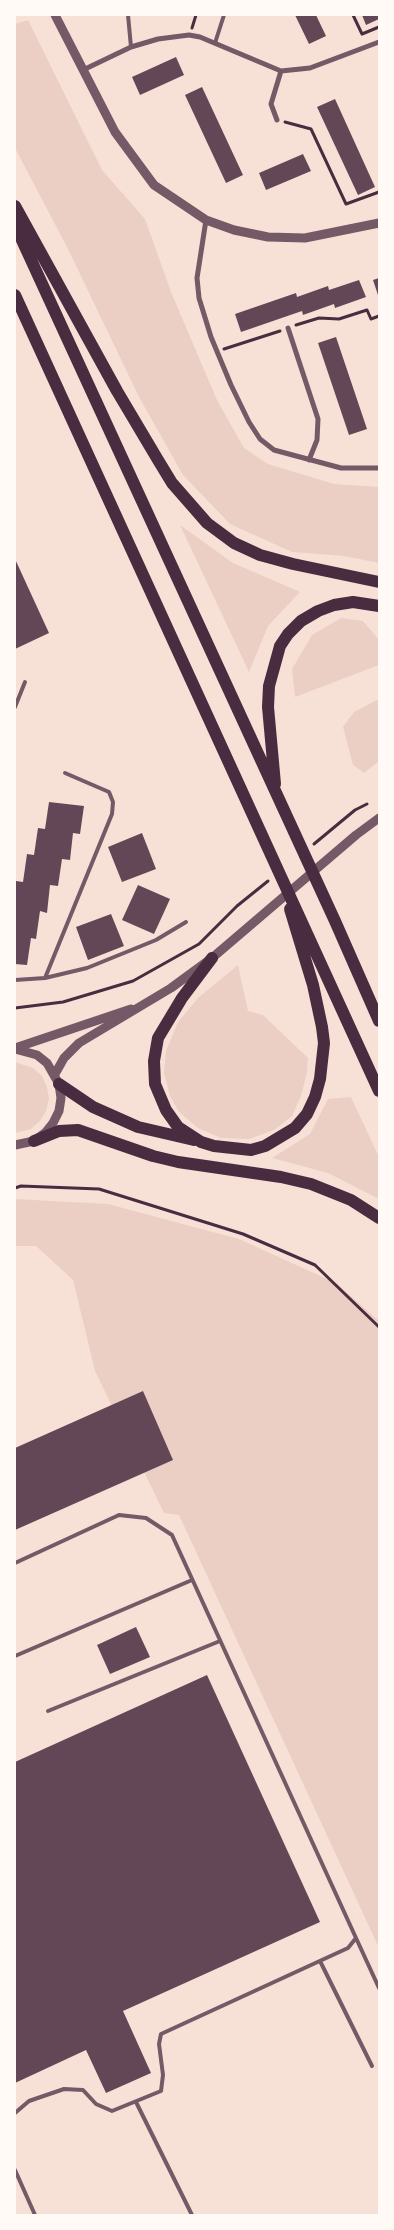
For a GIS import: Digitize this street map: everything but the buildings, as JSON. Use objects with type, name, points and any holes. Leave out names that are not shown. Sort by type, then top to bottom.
[{"type":"main road","points":[[15,206],[117,391],[158,460],[172,483],[207,523],[234,542],[260,555],[379,582]]},
{"type":"main road","points":[[15,225],[335,921],[379,1021]]},
{"type":"main road","points":[[15,295],[256,821],[307,946],[379,1090]]},
{"type":"main road","points":[[278,798],[268,707],[269,686],[280,646],[288,634],[301,621],[318,611],[334,605],[353,602],[379,606]]},
{"type":"main road","points":[[57,1079],[93,1107],[138,1127],[162,1134],[221,1147],[251,1150],[281,1138],[295,1128],[307,1114],[315,1097],[320,1079],[324,1043],[307,946]]},
{"type":"main road","points":[[201,1142],[178,1127],[166,1110],[154,1084],[154,1061],[158,1038],[182,998],[212,958]]},
{"type":"main road","points":[[34,1141],[59,1131],[78,1130],[144,1154],[178,1162],[281,1177],[311,1184],[351,1200],[379,1218]]},
{"type":"street","points":[[55,15],[114,132],[154,185],[206,220],[234,230],[268,237],[305,238],[379,223]]},
{"type":"street","points":[[82,70],[131,47],[158,38],[189,35],[215,43],[281,71],[310,68],[379,42]]},
{"type":"street","points":[[277,120],[271,104],[281,71]]},
{"type":"street","points":[[206,220],[197,278],[199,298],[217,352],[249,422],[260,439],[274,450],[341,468],[379,468]]},
{"type":"street","points":[[288,328],[318,419],[317,440],[309,460]]},
{"type":"street","points":[[57,1079],[64,1058],[79,1043],[171,988],[212,958],[356,835],[379,818]]},
{"type":"street","points":[[15,1048],[142,1006]]},
{"type":"street","points":[[15,1048],[37,1055],[47,1063],[57,1079],[60,1098],[56,1117],[45,1133],[34,1141],[15,1145]]},
{"type":"lane","points":[[128,15],[131,47]]},
{"type":"lane","points":[[215,43],[224,15]]},
{"type":"lane","points":[[15,707],[25,682]]},
{"type":"lane","points":[[45,978],[112,814],[113,802],[109,792],[65,773]]},
{"type":"lane","points":[[15,980],[45,978],[88,968],[156,940],[186,922]]},
{"type":"lane","points":[[15,1563],[119,1515],[146,1518],[172,1535],[379,1988]]},
{"type":"lane","points":[[15,1656],[192,1580]]},
{"type":"lane","points":[[48,1711],[220,1641]]},
{"type":"lane","points":[[15,2113],[29,2101],[64,2089],[82,2090],[96,2104],[112,2111],[161,2091],[163,2075],[159,2044],[161,2034],[348,1948],[356,1938]]},
{"type":"lane","points":[[320,1961],[372,2066]]},
{"type":"lane","points":[[136,2102],[192,2215]]},
{"type":"lane","points":[[15,2170],[35,2215]]},
{"type":"path","points":[[353,15],[362,34],[379,27]]},
{"type":"path","points":[[277,120],[310,129],[346,204],[379,192]]},
{"type":"path","points":[[311,846],[356,810],[367,804]]},
{"type":"path","points":[[15,1008],[63,1002],[133,981],[199,944],[275,870]]},
{"type":"path","points":[[15,1188],[21,1186],[99,1189],[243,1234],[315,1265],[379,1327]]},
{"type":"shaded area","points":[[28,20],[102,170],[145,219],[171,292],[217,400],[244,448],[268,464],[334,484],[379,487],[379,563],[344,556],[292,552],[230,524],[183,475],[139,397],[68,249],[15,148],[15,24]]},
{"type":"shaded area","points":[[180,525],[233,563],[300,592],[268,626],[249,672]]},
{"type":"shaded area","points":[[341,618],[363,621],[379,640],[379,665],[295,697],[292,669],[312,635]]},
{"type":"shaded area","points":[[377,700],[379,702],[379,761],[364,773],[353,765],[343,727],[354,712]]},
{"type":"shaded area","points":[[238,965],[248,1011],[263,1015],[308,1058],[307,1073],[301,1096],[292,1116],[274,1130],[249,1139],[221,1138],[198,1128],[179,1112],[170,1096],[164,1073],[166,1051],[178,1022],[199,997]]},
{"type":"shaded area","points":[[15,1062],[33,1068],[42,1076],[47,1087],[49,1099],[46,1111],[40,1121],[31,1129],[15,1133]]},
{"type":"shaded area","points":[[351,1097],[379,1157],[379,1199],[328,1173],[272,1158],[310,1134],[328,1099]]},
{"type":"shaded area","points":[[15,1199],[108,1204],[239,1239],[336,1283],[379,1321],[379,1948],[179,1515],[164,1513],[95,1371],[73,1280],[36,1246],[15,1246]]}]
